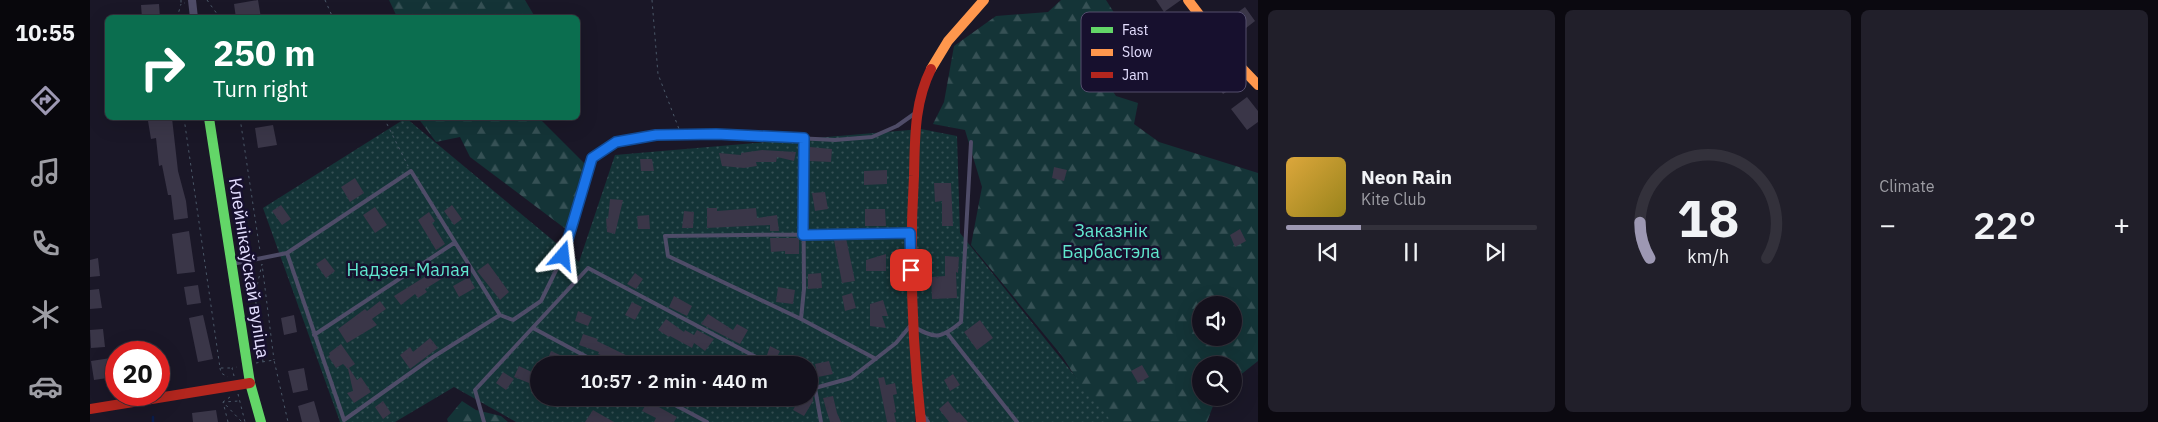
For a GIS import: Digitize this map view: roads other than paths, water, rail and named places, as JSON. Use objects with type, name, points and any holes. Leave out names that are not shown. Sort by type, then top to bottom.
[{"type":"street","points":[[192,0],[194,15]]},
{"type":"street","points":[[921,422],[911,326],[910,233],[917,112],[921,90],[936,56],[964,20],[984,0]]},
{"type":"street","points":[[1188,0],[1197,12]]},
{"type":"street","points":[[1246,72],[1258,85]]},
{"type":"street","name":"Клейнікаўскай вуліца","points":[[209,120],[250,383],[261,422]]},
{"type":"street","points":[[90,409],[250,383]]},
{"type":"lane","points":[[231,264],[287,253],[411,172],[500,315],[513,320],[541,301],[563,256],[592,158],[616,142],[656,135],[681,134],[835,140],[872,137],[897,126],[917,112]]},
{"type":"lane","points":[[800,319],[804,288],[804,138]]},
{"type":"lane","points":[[818,387],[851,378],[896,343],[911,326],[929,336],[947,334],[961,322],[971,142]]},
{"type":"lane","points":[[876,359],[800,319],[668,256],[665,236],[910,233]]},
{"type":"lane","points":[[314,335],[454,243]]},
{"type":"lane","points":[[287,253],[344,420],[433,357],[500,315]]},
{"type":"lane","points":[[484,422],[475,390],[588,268],[754,356]]},
{"type":"lane","points":[[533,328],[585,356]]},
{"type":"lane","points":[[947,334],[1017,422]]},
{"type":"lane","points":[[677,406],[707,422]]},
{"type":"lane","points":[[818,406],[821,422]]},
{"type":"lane","points":[[919,408],[928,422]]},
{"type":"waterway","points":[[153,417],[153,422]]},
{"type":"park label","name":"Заказнік Барбастэла","points":[[1111,241]]},
{"type":"park label","name":"Надзея-Малая","points":[[408,270]]}]
